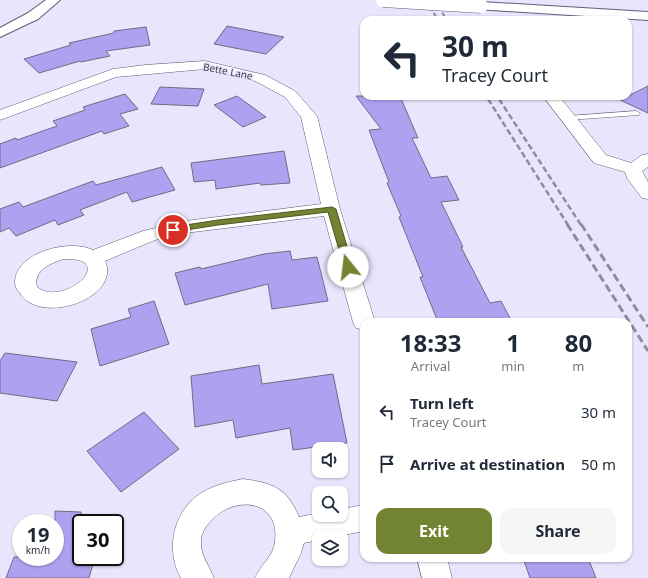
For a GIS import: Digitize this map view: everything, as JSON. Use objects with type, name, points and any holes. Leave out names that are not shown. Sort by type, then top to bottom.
[{"type":"main road","points":[[0,33],[33,16],[54,0]]},
{"type":"main road","points":[[382,0],[648,16]]},
{"type":"main road","points":[[540,0],[648,6]]},
{"type":"street","name":"Bette Lane","points":[[0,115],[113,73],[145,69],[205,65],[260,78],[290,94],[310,116],[332,209],[363,318]]},
{"type":"street","points":[[554,100],[600,159],[633,169]]},
{"type":"street","points":[[633,169],[648,158]]},
{"type":"street","points":[[633,169],[636,178],[648,194]]},
{"type":"street","points":[[93,258],[150,235],[185,227],[332,209]]},
{"type":"street","points":[[199,578],[188,558],[186,547],[189,529],[196,515],[208,503],[221,495],[236,491],[252,492],[266,496],[278,505],[286,517],[290,532],[289,549],[282,566],[270,578]]},
{"type":"street","points":[[290,532],[360,519]]},
{"type":"street","points":[[433,562],[437,578]]},
{"type":"lane","points":[[568,118],[636,113]]},
{"type":"building","points":[[227,26],[284,37],[266,54],[214,44]]},
{"type":"building","points":[[146,27],[150,45],[106,51],[110,56],[80,61],[39,73],[24,59],[71,45],[69,43],[114,33],[114,31]]},
{"type":"building","points":[[648,86],[648,113],[620,100],[632,100],[632,94]]},
{"type":"building","points":[[160,87],[204,89],[198,106],[151,104]]},
{"type":"building","points":[[125,94],[138,109],[120,114],[129,126],[104,134],[102,131],[0,168],[0,144],[16,138],[17,140],[57,126],[53,121],[85,110],[83,107]]},
{"type":"building","points":[[237,96],[266,117],[243,127],[214,105]]},
{"type":"building","points":[[356,96],[360,96],[360,100],[402,100],[418,138],[412,138],[431,178],[447,176],[459,200],[441,202],[463,247],[461,247],[490,303],[501,301],[510,318],[436,318],[420,277],[423,277],[399,217],[401,216],[387,183],[389,182],[369,130],[381,129]]},
{"type":"building","points":[[284,151],[290,183],[261,185],[260,183],[216,189],[215,180],[194,182],[191,163]]},
{"type":"building","points":[[162,167],[175,190],[132,202],[127,192],[80,210],[84,215],[58,225],[55,220],[16,236],[9,228],[0,232],[0,209],[19,202],[23,207],[93,181],[96,185]]},
{"type":"building","points":[[290,251],[292,260],[317,257],[328,301],[272,309],[268,284],[185,305],[175,273],[200,267],[201,269],[264,254]]},
{"type":"building","points":[[154,301],[169,344],[100,366],[91,329],[131,317],[128,309]]},
{"type":"building","points":[[5,353],[77,362],[57,401],[0,393],[0,361]]},
{"type":"building","points":[[259,365],[262,384],[333,374],[347,442],[312,442],[312,448],[293,450],[290,428],[236,438],[233,420],[195,427],[191,376]]},
{"type":"building","points":[[144,412],[179,449],[121,492],[87,451]]},
{"type":"building","points":[[55,511],[81,512],[81,514],[72,514],[72,566],[92,566],[89,578],[6,578],[12,562],[12,566],[64,566],[64,514],[55,514]]},
{"type":"building","points":[[524,562],[590,562],[596,578],[530,578]]},
{"type":"railway","points":[[426,0],[436,16]]},
{"type":"railway","points":[[434,0],[444,16]]},
{"type":"railway","points":[[489,100],[568,225]]},
{"type":"railway","points":[[500,100],[581,225]]},
{"type":"railway","points":[[567,224],[627,318]]},
{"type":"railway","points":[[581,224],[648,327]]},
{"type":"railway","points":[[632,326],[648,351]]},
{"type":"route","points":[[173,230],[218,222],[332,209],[348,267]]}]
